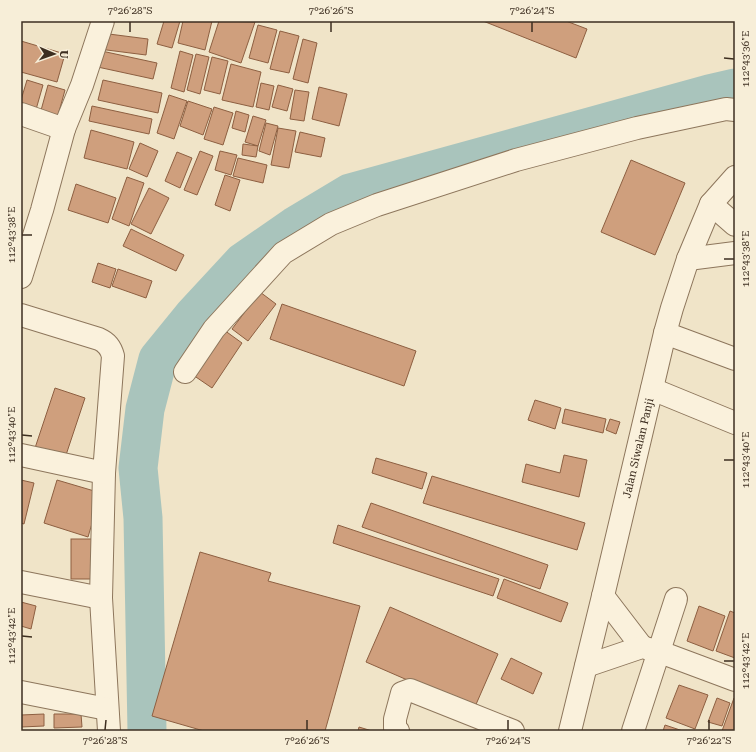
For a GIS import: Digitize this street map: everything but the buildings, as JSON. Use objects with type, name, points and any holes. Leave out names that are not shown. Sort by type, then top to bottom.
[{"type":"street","points":[[21,277],[42,210],[64,129],[82,86],[103,21]]},
{"type":"street","points":[[185,372],[214,330],[283,253],[330,224],[377,205],[516,160],[637,128],[726,109],[735,110]]},
{"type":"street","points":[[21,114],[64,129]]},
{"type":"street","name":"Jalan Siwalan Panji","points":[[570,731],[665,333],[688,259],[711,204],[735,177]]},
{"type":"street","points":[[711,204],[735,225]]},
{"type":"street","points":[[688,259],[735,253]]},
{"type":"street","points":[[21,315],[99,339],[109,346],[113,356],[104,473],[101,598],[109,731]]},
{"type":"street","points":[[665,333],[735,359]]},
{"type":"street","points":[[652,389],[735,423]]},
{"type":"street","points":[[21,455],[104,473]]},
{"type":"street","points":[[21,582],[101,598]]},
{"type":"street","points":[[603,596],[651,650],[735,680]]},
{"type":"street","points":[[633,731],[651,650],[676,599]]},
{"type":"street","points":[[586,666],[651,650]]},
{"type":"street","points":[[398,731],[395,728],[395,719],[402,693],[410,690],[501,729]]},
{"type":"street","points":[[21,692],[107,709]]},
{"type":"waterway","points":[[147,731],[143,518],[138,468],[145,409],[158,359],[193,316],[243,262],[295,226],[350,193],[735,88]]}]
